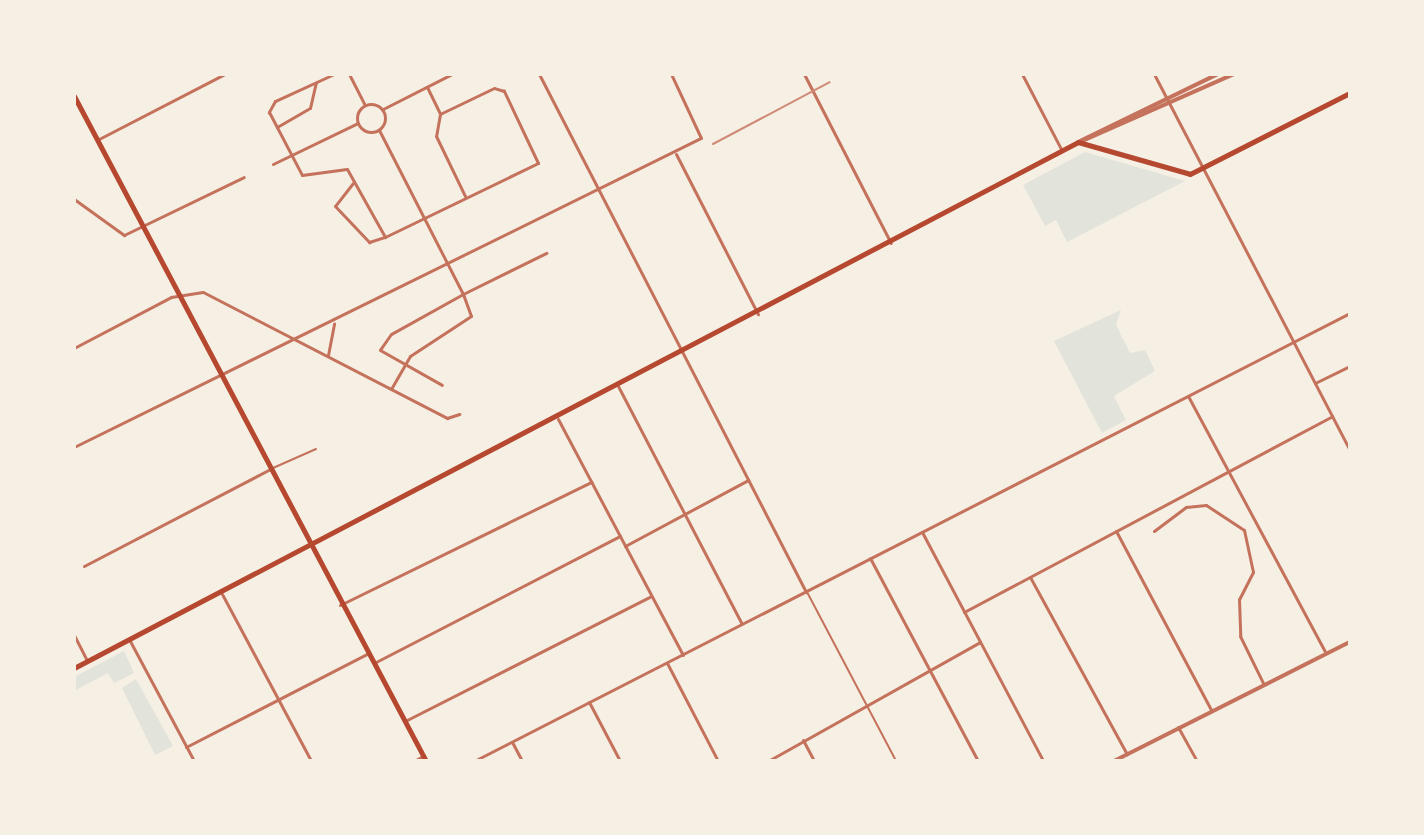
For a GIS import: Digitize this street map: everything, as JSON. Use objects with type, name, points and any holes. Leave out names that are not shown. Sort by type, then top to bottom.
[{"type":"main road","points":[[74,668],[312,548],[1078,142],[1182,174],[1202,168],[1350,93]]},
{"type":"main road","points":[[74,96],[424,759]]},
{"type":"street","points":[[97,141],[225,74]]},
{"type":"street","points":[[334,74],[269,105],[277,127],[308,178],[339,167],[353,183],[385,237]]},
{"type":"street","points":[[273,164],[358,123],[365,105],[349,74]]},
{"type":"street","points":[[365,105],[383,109],[452,74]]},
{"type":"street","points":[[539,74],[896,761]]},
{"type":"street","points":[[74,447],[220,371],[335,322],[701,138],[671,74]]},
{"type":"street","points":[[804,74],[891,243]]},
{"type":"street","points":[[1030,74],[1023,76],[1062,151]]},
{"type":"street","points":[[1154,74],[1350,450]]},
{"type":"street","points":[[1078,142],[1218,74]]},
{"type":"street","points":[[1078,142],[1234,74]]},
{"type":"street","points":[[277,127],[310,108],[316,83]]},
{"type":"street","points":[[427,87],[440,114],[436,136],[466,198]]},
{"type":"street","points":[[353,183],[335,206],[369,242],[426,219],[534,166],[538,156],[504,91],[494,88],[440,114]]},
{"type":"street","points":[[383,109],[379,130],[449,265],[471,316],[403,366],[391,389]]},
{"type":"street","points":[[358,123],[379,130]]},
{"type":"street","points":[[675,153],[758,314]]},
{"type":"street","points":[[74,199],[124,235],[244,177]]},
{"type":"street","points":[[442,385],[386,356],[383,344],[463,294],[546,253]]},
{"type":"street","points":[[74,348],[178,295],[203,292],[447,418],[459,414]]},
{"type":"street","points":[[474,761],[1350,313]]},
{"type":"street","points":[[328,355],[335,322]]},
{"type":"street","points":[[1315,383],[1350,366]]},
{"type":"street","points":[[618,386],[742,625]]},
{"type":"street","points":[[1188,396],[1325,651]]},
{"type":"street","points":[[964,612],[1332,416]]},
{"type":"street","points":[[558,419],[683,655]]},
{"type":"street","points":[[84,566],[270,469],[316,449]]},
{"type":"street","points":[[625,546],[748,480]]},
{"type":"street","points":[[340,605],[591,482]]},
{"type":"street","points":[[1154,531],[1186,507],[1206,505],[1244,530],[1253,572],[1239,599],[1240,636],[1263,683]]},
{"type":"street","points":[[1116,531],[1211,710]]},
{"type":"street","points":[[922,532],[1043,761]]},
{"type":"street","points":[[373,664],[620,536]]},
{"type":"street","points":[[870,558],[978,761]]},
{"type":"street","points":[[1030,577],[1127,754]]},
{"type":"street","points":[[222,594],[311,761]]},
{"type":"street","points":[[404,721],[651,596]]},
{"type":"street","points":[[74,635],[87,661]]},
{"type":"street","points":[[130,641],[194,761]]},
{"type":"street","points":[[768,761],[865,703],[980,642]]},
{"type":"street","points":[[1114,761],[1325,651],[1350,642]]},
{"type":"street","points":[[186,747],[367,654]]},
{"type":"street","points":[[667,663],[718,761]]},
{"type":"street","points":[[589,702],[620,761]]},
{"type":"street","points":[[1178,727],[1197,761]]},
{"type":"street","points":[[803,740],[814,761]]},
{"type":"street","points":[[512,742],[522,761]]},
{"type":"street","points":[[414,761],[424,759]]},
{"type":"shaded area","points":[[1085,152],[1185,181],[1067,242],[1056,220],[1045,226],[1023,185]]},
{"type":"shaded area","points":[[1121,310],[1116,325],[1130,353],[1145,350],[1155,371],[1114,396],[1126,420],[1102,433],[1054,341]]},
{"type":"shaded area","points":[[124,651],[134,673],[114,683],[108,673],[74,691],[74,677]]},
{"type":"shaded area","points":[[136,679],[173,746],[155,755],[122,688]]},
{"type":"railway","points":[[713,144],[830,82]]}]
